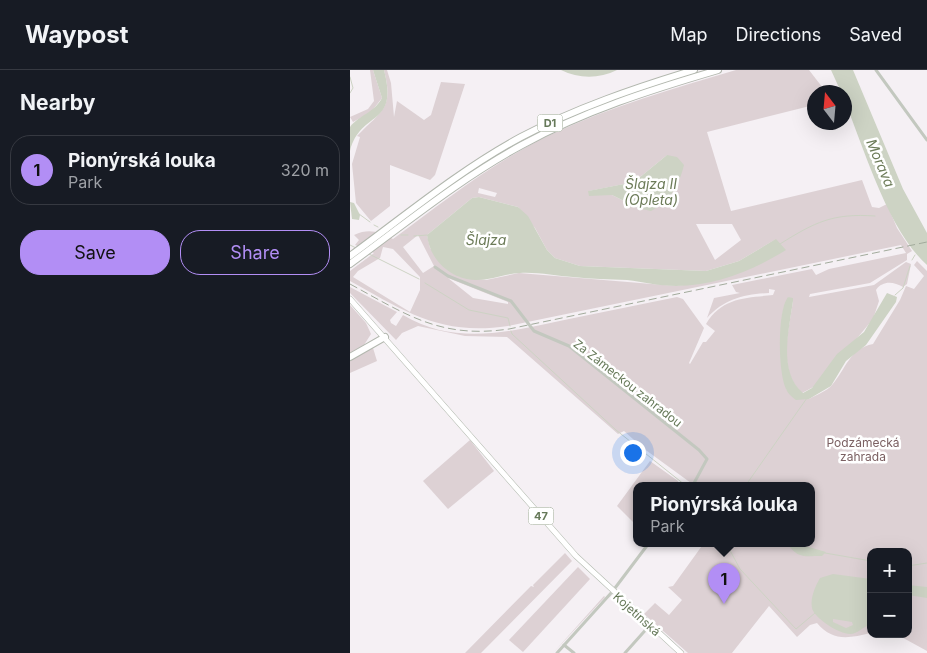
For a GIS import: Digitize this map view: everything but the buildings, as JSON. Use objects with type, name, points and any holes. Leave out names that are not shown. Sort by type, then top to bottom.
[{"type":"highway","name":"D1","points":[[360,247],[484,159],[541,127],[603,100],[694,70]]},
{"type":"highway","name":"D1","points":[[350,264],[389,238],[474,174],[524,144],[586,114],[644,92],[718,70]]},
{"type":"highway","points":[[350,252],[360,247]]},
{"type":"highway","points":[[350,256],[360,247]]},
{"type":"highway","points":[[350,268],[370,251]]},
{"type":"highway","points":[[350,357],[385,337]]},
{"type":"main road","name":"47","points":[[350,299],[385,337]]},
{"type":"main road","name":"Kojetínská","points":[[385,337],[594,575],[680,653]]},
{"type":"street","points":[[876,70],[927,140]]},
{"type":"street","name":"Za Zámeckou zahradou","points":[[435,267],[448,276],[511,301],[534,331],[569,346],[699,450],[707,459],[695,482]]},
{"type":"street","points":[[557,653],[612,592],[646,547]]},
{"type":"street","points":[[625,653],[650,625]]},
{"type":"street","points":[[564,645],[574,653]]},
{"type":"green space","points":[[370,70],[373,70],[382,98],[371,112],[353,122],[350,117],[368,109],[374,101]]},
{"type":"green space","points":[[384,70],[387,70],[391,83],[394,117],[397,101],[424,120],[431,115],[441,82],[465,84],[435,175],[430,180],[390,165],[390,206],[371,221],[356,203],[352,164],[360,137],[357,136],[384,108],[388,93]]},
{"type":"green space","name":"Podzámecká zahrada","points":[[736,70],[809,70],[821,85],[807,85],[807,107],[707,132],[731,211],[862,180],[872,207],[879,208],[887,204],[897,228],[912,251],[907,254],[907,260],[870,283],[810,294],[809,297],[874,285],[906,262],[911,264],[907,284],[903,287],[885,283],[876,290],[879,301],[873,319],[819,384],[802,393],[794,384],[789,373],[787,353],[786,389],[809,399],[830,387],[858,350],[873,344],[900,300],[906,286],[914,289],[924,276],[914,265],[917,261],[927,271],[927,651],[903,638],[912,638],[912,548],[867,548],[867,634],[848,637],[835,636],[817,623],[810,625],[797,637],[769,606],[732,653],[688,653],[644,614],[655,603],[669,615],[682,600],[668,587],[673,586],[701,547],[815,547],[815,482],[690,482],[643,448],[624,431],[618,434],[507,337],[465,336],[418,326],[402,333],[396,340],[350,293],[350,287],[397,312],[390,320],[396,326],[403,315],[423,325],[443,331],[485,334],[527,328],[677,297],[683,299],[704,328],[690,364],[703,342],[706,342],[715,331],[706,324],[719,308],[735,300],[773,295],[775,290],[769,289],[769,293],[743,296],[735,299],[720,306],[707,318],[714,298],[740,293],[736,292],[732,285],[812,269],[816,275],[829,269],[906,253],[901,245],[508,326],[484,328],[463,328],[425,319],[389,303],[350,281],[350,271],[374,253],[355,245],[359,240],[354,235],[369,231],[383,234],[393,239],[508,157],[550,135],[619,107]],"holes":[[[667,155],[638,208],[612,195],[589,191],[634,182]],[[479,188],[497,193],[495,197],[478,193]],[[479,197],[518,207],[535,228],[547,250],[555,258],[580,266],[706,271],[739,261],[776,239],[708,282],[676,286],[519,273],[486,280],[458,276],[430,248],[427,235],[472,198]],[[696,224],[732,224],[741,240],[715,260]],[[418,235],[434,266],[423,273],[403,247]],[[383,247],[393,249],[420,277],[420,290],[410,312],[353,277],[358,271],[380,258]],[[448,278],[508,302],[508,304],[473,298]],[[788,297],[793,301],[787,345]]]},
{"type":"green space","points":[[350,305],[366,323],[371,334],[364,345],[350,353]]},
{"type":"green space","points":[[373,348],[377,361],[350,373],[350,360]]},
{"type":"green space","points":[[470,440],[494,471],[448,509],[423,481]]},
{"type":"green space","points":[[650,461],[678,482],[635,482]]},
{"type":"green space","points":[[633,484],[633,522],[617,506]]},
{"type":"green space","points":[[565,553],[572,561],[481,653],[465,653],[531,586],[534,587],[533,585]]},
{"type":"green space","points":[[578,567],[590,579],[523,652],[509,640]]},
{"type":"green space","points":[[604,596],[605,597],[553,653]]},
{"type":"water","points":[[373,70],[384,70],[387,101],[383,110],[355,138],[350,151],[350,127],[375,107],[382,98]]},
{"type":"water","points":[[561,70],[617,70],[589,77]]},
{"type":"water","name":"Morava","points":[[831,70],[853,70],[903,189],[927,233],[927,265],[913,250],[901,232],[889,211],[869,166],[852,121],[852,85],[838,85]]},
{"type":"water","name":"Šlajza II (Opleta)","points":[[667,155],[677,157],[684,165],[682,172],[677,185],[669,197],[651,211],[638,208],[612,195],[589,196],[588,191],[634,182]]},
{"type":"water","name":"Šlajza","points":[[479,197],[518,207],[528,216],[547,250],[555,258],[580,266],[706,271],[739,261],[776,239],[786,250],[734,276],[691,285],[670,286],[627,280],[527,273],[482,280],[465,279],[445,269],[436,259],[430,248],[427,235],[472,198]]},
{"type":"water","points":[[350,202],[354,203],[360,215],[359,220],[352,219]]},
{"type":"water","points":[[887,293],[897,297],[896,302],[866,345],[846,361],[831,386],[809,399],[796,400],[792,397],[783,381],[780,356],[780,328],[784,304],[788,297],[793,298],[793,301],[788,337],[788,362],[790,374],[795,384],[803,393],[812,388],[837,354],[864,332]]},
{"type":"water","points":[[790,547],[809,547],[826,552],[822,556],[801,556]]},
{"type":"water","points":[[833,574],[867,578],[867,626],[850,634],[828,625],[817,616],[812,608],[812,596],[820,578]],"holes":[[[833,619],[852,622],[853,625],[846,628],[833,622]]]},
{"type":"water","points":[[912,585],[927,587],[927,598],[912,596]]},
{"type":"waterway","points":[[350,77],[353,88],[350,93]]},
{"type":"waterway","points":[[359,214],[370,222]]},
{"type":"waterway","points":[[780,244],[804,230],[825,221],[847,216],[875,216]]},
{"type":"waterway","points":[[374,225],[378,227]]},
{"type":"waterway","points":[[401,235],[408,235]]},
{"type":"waterway","points":[[414,236],[428,235]]},
{"type":"waterway","points":[[350,245],[356,248]]},
{"type":"waterway","points":[[369,254],[419,279]]},
{"type":"waterway","points":[[912,260],[915,255]]},
{"type":"waterway","points":[[895,295],[903,288],[910,266]]},
{"type":"waterway","points":[[425,283],[469,310],[508,318],[510,326]]},
{"type":"waterway","points":[[511,331],[616,430],[681,482]]},
{"type":"waterway","points":[[748,482],[807,398]]},
{"type":"waterway","points":[[728,547],[740,569],[796,629],[815,613]]},
{"type":"waterway","points":[[825,553],[867,560]]},
{"type":"waterway","points":[[912,565],[927,563]]},
{"type":"railway","points":[[350,284],[389,306],[425,322],[463,331],[485,331],[509,329],[927,242]]},
{"type":"place","name":"Pionýrská louka","points":[[724,604]]}]
